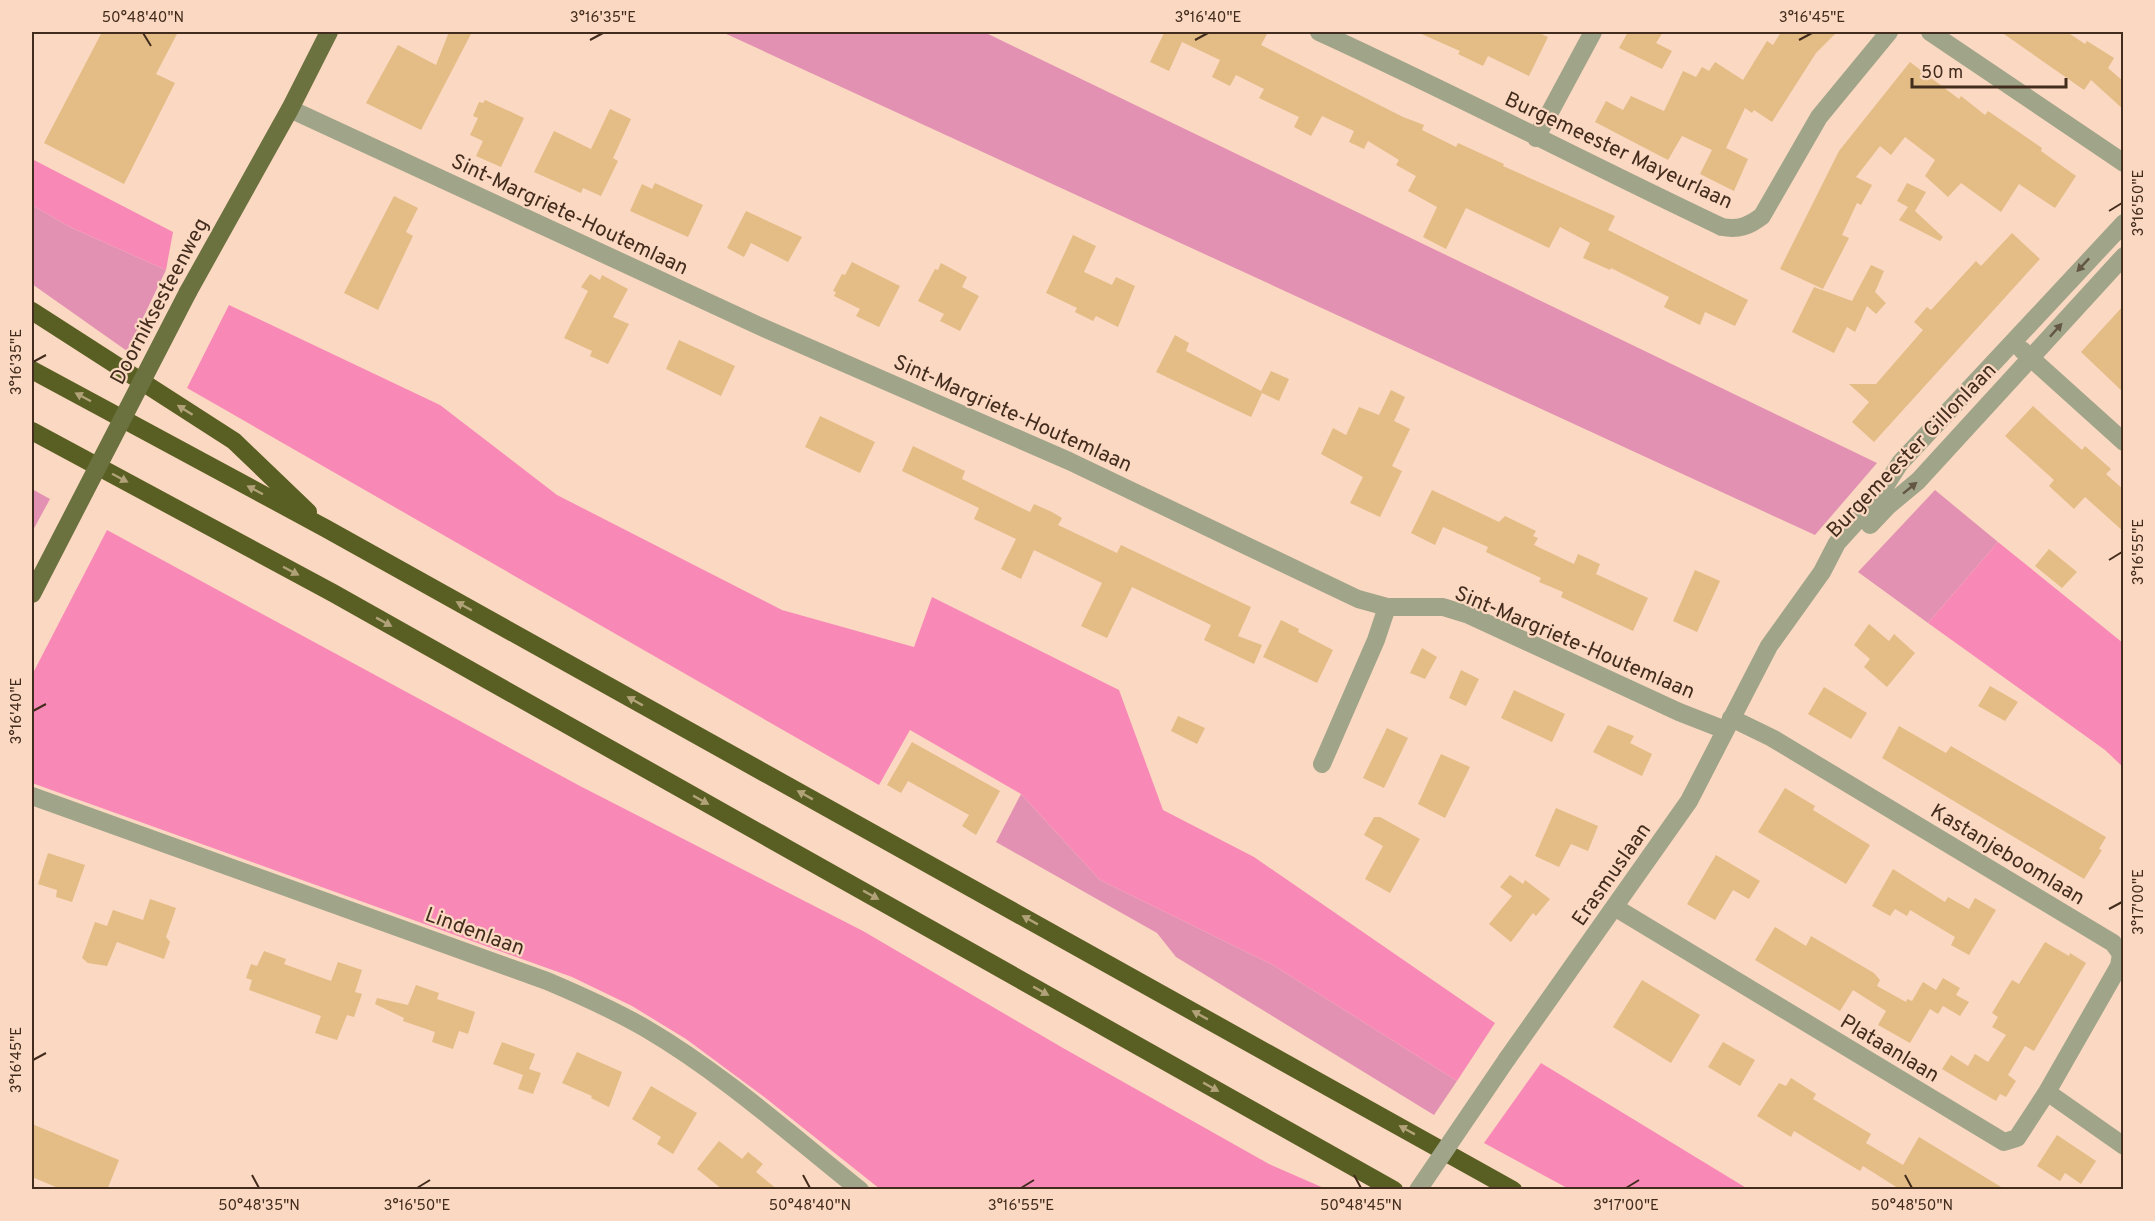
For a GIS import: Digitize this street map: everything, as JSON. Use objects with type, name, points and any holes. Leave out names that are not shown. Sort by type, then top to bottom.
[{"type":"highway","points":[[32,311],[234,441],[324,528]]},
{"type":"highway","points":[[32,370],[324,528],[1513,1190]]},
{"type":"highway","points":[[32,430],[333,593],[1394,1190]]},
{"type":"main road","name":"Doorniksesteenweg","points":[[32,594],[188,292],[290,109],[329,32]]},
{"type":"street","name":"Burgemeester Mayeurlaan","points":[[1319,32],[1433,84],[1536,138],[1722,227],[1734,229],[1750,226],[1766,209],[1819,117],[1889,32]]},
{"type":"street","points":[[1536,138],[1593,32]]},
{"type":"street","points":[[1930,32],[2124,163]]},
{"type":"street","name":"Sint-Margriete-Houtemlaan","points":[[290,109],[766,329],[1069,460],[1358,599],[1388,608],[1443,607],[1469,615],[1678,712],[1728,724]]},
{"type":"street","name":"Burgemeester Gillonlaan","points":[[1822,572],[1837,543],[1877,499],[1900,464],[2124,223]]},
{"type":"street","name":"Burgemeester Gillonlaan","points":[[1822,572],[1847,550],[1888,506],[1918,482],[2124,256]]},
{"type":"street","points":[[2012,341],[2124,442]]},
{"type":"street","name":"Erasmuslaan","points":[[1418,1190],[1507,1059],[1616,908],[1689,801],[1769,646],[1822,572]]},
{"type":"street","points":[[1322,764],[1377,640],[1388,608]]},
{"type":"street","name":"Kastanjeboomlaan","points":[[1728,724],[1784,745],[2113,943],[2121,954],[2119,966],[2047,1092]]},
{"type":"street","name":"Lindenlaan","points":[[32,796],[492,961],[596,1002],[645,1028],[693,1059],[860,1190]]},
{"type":"street","name":"Plataanlaan","points":[[1616,908],[2004,1142],[2017,1138],[2047,1092]]},
{"type":"street","points":[[2047,1092],[2124,1146]]},
{"type":"shaded area","points":[[722,32],[984,32],[1877,463],[1815,535]]},
{"type":"shaded area","points":[[32,159],[173,232],[166,270],[70,227],[32,205]]},
{"type":"shaded area","points":[[32,205],[70,227],[166,270],[127,351],[32,284]]},
{"type":"shaded area","points":[[229,305],[440,405],[557,495],[782,610],[914,647],[932,597],[1119,690],[1163,810],[1254,857],[1495,1023],[1457,1081],[1273,965],[1100,880],[1021,794],[910,730],[879,785],[187,388]]},
{"type":"shaded area","points":[[32,489],[50,499],[32,532]]},
{"type":"shaded area","points":[[1935,490],[1998,542],[1928,623],[1858,572]]},
{"type":"shaded area","points":[[107,530],[580,786],[863,931],[1063,1048],[1269,1164],[1326,1189],[880,1189],[763,1096],[686,1039],[632,1006],[572,977],[32,783],[32,675]]},
{"type":"shaded area","points":[[1998,542],[2123,643],[2123,767],[2105,750],[1928,623]]},
{"type":"shaded area","points":[[1021,794],[1100,880],[1273,965],[1457,1081],[1434,1115],[1176,957],[1157,933],[996,842]]},
{"type":"shaded area","points":[[1541,1063],[1748,1189],[1569,1189],[1484,1143]]},
{"type":"building","points":[[102,32],[178,32],[156,74],[175,83],[124,184],[44,143]]},
{"type":"building","points":[[449,32],[472,32],[421,130],[366,103],[398,45],[436,65]]},
{"type":"building","points":[[1162,32],[1268,32],[1261,45],[1403,117],[1424,125],[1422,130],[1456,147],[1458,143],[1504,164],[1503,166],[1615,216],[1608,230],[1748,300],[1735,326],[1705,312],[1700,325],[1664,307],[1669,297],[1611,268],[1610,270],[1583,258],[1590,243],[1560,227],[1549,248],[1466,208],[1446,249],[1423,237],[1437,207],[1408,191],[1416,176],[1396,165],[1399,160],[1368,141],[1364,149],[1349,142],[1354,131],[1322,116],[1311,136],[1294,127],[1299,117],[1259,98],[1264,89],[1236,75],[1230,86],[1212,77],[1220,60],[1182,42],[1169,71],[1150,62],[1164,33]]},
{"type":"building","points":[[1417,32],[1537,32],[1548,37],[1529,76],[1488,56],[1483,66],[1458,54],[1460,51]]},
{"type":"building","points":[[1628,32],[1663,32],[1656,43],[1672,51],[1662,69],[1619,48]]},
{"type":"building","points":[[1781,32],[1837,32],[1816,53],[1772,122],[1754,110],[1752,113],[1745,108],[1726,148],[1748,159],[1734,191],[1700,174],[1712,150],[1682,136],[1668,160],[1595,122],[1606,101],[1623,110],[1631,96],[1664,111],[1683,71],[1696,77],[1702,67],[1709,71],[1715,62],[1743,80],[1767,41],[1773,45]]},
{"type":"building","points":[[2001,32],[2067,32],[2085,44],[2087,41],[2114,58],[2108,68],[2124,82],[2124,110],[2091,80],[2084,90]]},
{"type":"building","points":[[1910,62],[1959,99],[1961,96],[1985,115],[1988,111],[2042,148],[2041,151],[2076,176],[2055,208],[2019,184],[2001,212],[1961,183],[1948,197],[1925,176],[1935,160],[1905,137],[1891,155],[1880,146],[1856,177],[1872,185],[1861,205],[1857,203],[1842,235],[1849,238],[1823,289],[1780,269],[1839,151]]},
{"type":"building","points":[[485,100],[524,118],[501,167],[476,156],[483,141],[470,135],[478,118],[473,116],[479,102],[483,103]]},
{"type":"building","points":[[610,109],[631,119],[613,158],[618,161],[601,196],[583,188],[581,193],[534,172],[554,131],[591,149]]},
{"type":"building","points":[[655,183],[703,205],[688,237],[630,211],[642,184],[652,189]]},
{"type":"building","points":[[1907,183],[1926,192],[1915,211],[1943,237],[1940,241],[1899,220],[1908,207],[1897,201]]},
{"type":"building","points":[[394,196],[418,208],[406,232],[413,236],[378,310],[344,293]]},
{"type":"building","points":[[746,211],[802,237],[788,262],[751,243],[744,257],[727,248]]},
{"type":"building","points":[[2012,233],[2040,259],[1874,442],[1852,422],[1869,402],[1849,384],[1876,384],[1923,330],[1914,322],[1927,307],[1931,310],[1976,261],[1981,266]]},
{"type":"building","points":[[1073,235],[1096,246],[1084,272],[1112,285],[1116,277],[1135,286],[1118,327],[1096,316],[1093,321],[1075,312],[1077,308],[1046,293]]},
{"type":"building","points":[[852,262],[900,286],[879,327],[856,316],[860,309],[834,296],[836,292],[833,291],[842,274],[845,275]]},
{"type":"building","points":[[941,263],[967,277],[962,287],[979,296],[960,331],[940,321],[944,314],[918,301],[935,269],[938,270]]},
{"type":"building","points":[[1871,265],[1884,271],[1875,292],[1886,303],[1876,314],[1867,306],[1855,332],[1847,327],[1834,353],[1792,332],[1814,287],[1852,301]]},
{"type":"building","points":[[590,274],[600,280],[602,275],[628,289],[613,317],[629,324],[608,364],[590,356],[592,351],[564,338],[588,291],[581,287]]},
{"type":"building","points":[[2124,305],[2124,393],[2081,352]]},
{"type":"building","points":[[1175,335],[1189,343],[1186,351],[1261,391],[1271,371],[1289,379],[1279,401],[1262,393],[1251,417],[1156,372]]},
{"type":"building","points":[[679,340],[735,366],[721,396],[666,369]]},
{"type":"building","points":[[1391,390],[1405,397],[1394,421],[1410,429],[1392,466],[1402,471],[1380,517],[1350,503],[1363,477],[1321,454],[1333,428],[1346,435],[1359,407],[1379,415]]},
{"type":"building","points":[[2033,406],[2082,450],[2085,446],[2111,469],[2106,474],[2124,490],[2124,532],[2085,497],[2074,509],[2049,486],[2054,480],[2005,436]]},
{"type":"building","points":[[820,416],[875,442],[860,473],[805,447]]},
{"type":"building","points":[[913,446],[965,471],[962,479],[1030,512],[1034,504],[1062,518],[1058,525],[1117,553],[1121,545],[1251,607],[1238,636],[1262,645],[1254,664],[1204,640],[1211,625],[1132,587],[1107,638],[1081,626],[1102,583],[1034,550],[1021,579],[1001,569],[1016,539],[974,519],[979,508],[902,471]]},
{"type":"building","points":[[1432,490],[1499,522],[1505,516],[1536,531],[1533,536],[1538,538],[1534,545],[1574,564],[1578,554],[1600,564],[1596,574],[1648,598],[1633,631],[1561,597],[1563,592],[1539,582],[1541,578],[1486,552],[1488,547],[1443,527],[1435,545],[1411,533]]},
{"type":"building","points":[[2049,549],[2077,572],[2062,588],[2035,566]]},
{"type":"building","points":[[1695,570],[1720,581],[1697,632],[1673,621]]},
{"type":"building","points":[[1281,620],[1299,629],[1298,632],[1333,650],[1317,683],[1263,657]]},
{"type":"building","points":[[1869,624],[1889,641],[1894,634],[1915,653],[1887,687],[1864,667],[1870,659],[1854,645]]},
{"type":"building","points":[[1422,648],[1437,657],[1425,679],[1410,673]]},
{"type":"building","points":[[1461,670],[1479,679],[1466,706],[1449,698]]},
{"type":"building","points":[[1990,686],[2018,702],[2005,721],[1978,706]]},
{"type":"building","points":[[1824,687],[1867,713],[1851,739],[1808,714]]},
{"type":"building","points":[[1514,690],[1565,714],[1552,742],[1501,718]]},
{"type":"building","points":[[1178,716],[1205,728],[1197,744],[1171,731]]},
{"type":"building","points":[[1608,725],[1634,736],[1630,743],[1652,754],[1642,776],[1593,752]]},
{"type":"building","points":[[1899,726],[1946,753],[1951,746],[2106,837],[2099,849],[2102,850],[2084,879],[1882,758]]},
{"type":"building","points":[[1387,728],[1408,738],[1384,788],[1363,778]]},
{"type":"building","points":[[912,742],[1000,791],[976,835],[962,826],[969,815],[908,781],[901,793],[887,785]]},
{"type":"building","points":[[1441,754],[1470,767],[1445,818],[1418,804]]},
{"type":"building","points":[[1785,788],[1815,806],[1813,810],[1870,845],[1846,884],[1758,832]]},
{"type":"building","points":[[1556,808],[1598,826],[1588,851],[1571,844],[1559,867],[1535,856]]},
{"type":"building","points":[[1374,817],[1380,817],[1420,839],[1390,893],[1365,879],[1383,846],[1364,835]]},
{"type":"building","points":[[48,853],[85,865],[72,902],[56,897],[57,890],[38,884]]},
{"type":"building","points":[[1716,855],[1760,881],[1749,899],[1733,890],[1715,920],[1687,904]]},
{"type":"building","points":[[1893,869],[1945,902],[1948,897],[1969,909],[1975,898],[1996,910],[1969,955],[1951,945],[1955,937],[1910,910],[1907,916],[1895,909],[1890,916],[1872,906]]},
{"type":"building","points":[[1510,875],[1523,884],[1525,880],[1550,899],[1536,916],[1533,913],[1511,942],[1489,924],[1512,896],[1500,887]]},
{"type":"building","points":[[150,899],[176,908],[166,937],[170,942],[164,959],[117,942],[107,966],[88,963],[82,958],[95,922],[107,926],[113,910],[143,920]]},
{"type":"building","points":[[1775,927],[1806,946],[1811,936],[1874,973],[1880,980],[1877,986],[1906,1002],[1907,999],[1912,1001],[1923,982],[1936,990],[1943,978],[1960,988],[1956,995],[1969,1002],[1960,1016],[1943,1006],[1938,1014],[1930,1009],[1910,1043],[1878,1025],[1886,1011],[1853,990],[1840,1011],[1755,960]]},
{"type":"building","points":[[2045,942],[2086,963],[2034,1051],[2025,1046],[2008,1075],[2016,1081],[2006,1097],[2000,1094],[1996,1101],[1942,1069],[1951,1055],[1968,1066],[1975,1054],[1988,1062],[2006,1035],[1992,1027],[1998,1017],[1992,1013],[2012,980],[2019,984]]},
{"type":"building","points":[[264,951],[286,959],[284,964],[331,981],[338,962],[362,970],[355,992],[362,994],[354,1017],[347,1015],[337,1040],[315,1033],[321,1016],[249,990],[252,980],[246,978],[251,964],[257,966]]},
{"type":"building","points":[[1642,980],[1700,1015],[1671,1063],[1613,1027]]},
{"type":"building","points":[[416,985],[439,993],[437,999],[475,1012],[468,1034],[459,1031],[453,1049],[432,1042],[435,1032],[403,1021],[404,1018],[375,1004],[377,998],[408,1005]]},
{"type":"building","points":[[502,1042],[535,1054],[529,1069],[541,1073],[533,1094],[518,1089],[523,1075],[493,1064]]},
{"type":"building","points":[[1723,1042],[1755,1060],[1740,1086],[1708,1067]]},
{"type":"building","points":[[577,1052],[622,1072],[609,1107],[591,1098],[592,1096],[562,1083]]},
{"type":"building","points":[[1791,1078],[1816,1094],[1813,1099],[1871,1134],[1866,1143],[1903,1165],[1919,1137],[2006,1190],[1901,1190],[1863,1166],[1860,1171],[1794,1131],[1791,1137],[1757,1116],[1779,1083],[1786,1086]]},
{"type":"building","points":[[651,1086],[697,1113],[673,1154],[657,1144],[661,1137],[632,1119]]},
{"type":"building","points":[[32,1124],[119,1160],[107,1190],[63,1190],[32,1177]]},
{"type":"building","points":[[2057,1135],[2096,1161],[2081,1184],[2065,1173],[2060,1181],[2037,1166]]},
{"type":"building","points":[[719,1141],[742,1159],[748,1152],[763,1164],[756,1172],[778,1190],[723,1190],[697,1169]]}]
